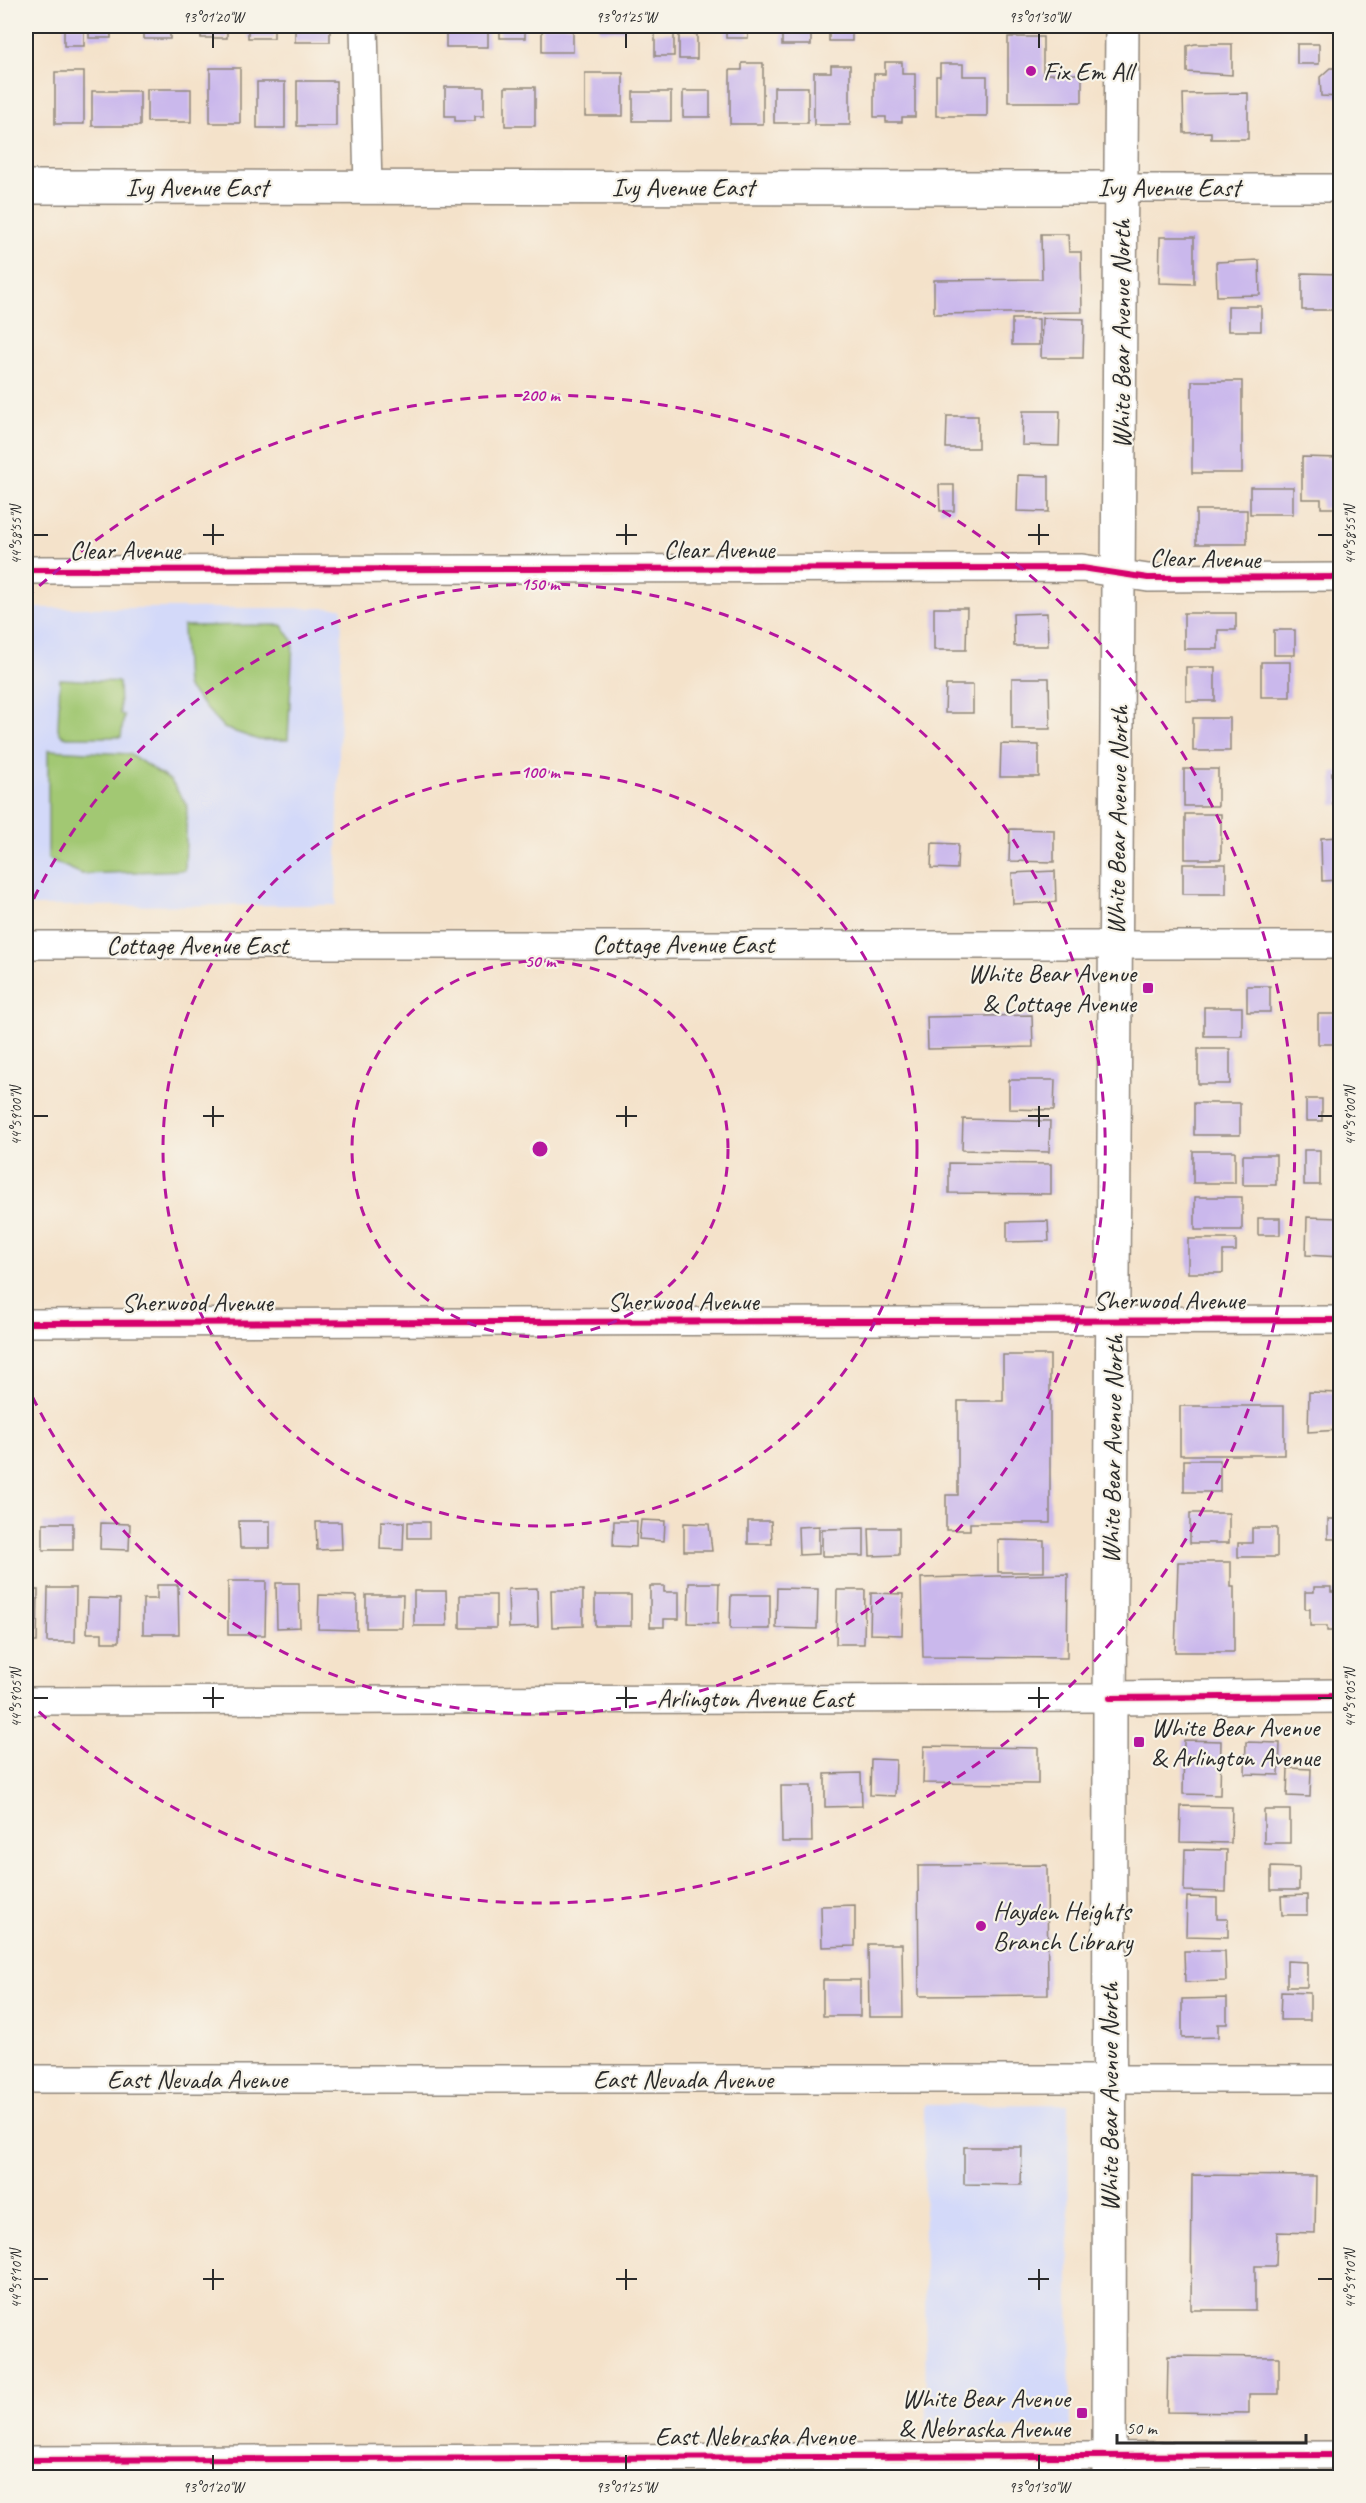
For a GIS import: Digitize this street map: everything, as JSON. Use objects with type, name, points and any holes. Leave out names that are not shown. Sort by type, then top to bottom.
[{"type":"main road","name":"White Bear Avenue North","points":[[1109,2466],[1110,1698],[1120,574],[1122,26]]},
{"type":"main road","name":"Ivy Avenue East","points":[[26,187],[1122,188]]},
{"type":"main road","name":"Arlington Avenue East","points":[[1110,1698],[1341,1696]]},
{"type":"street","points":[[364,26],[368,187]]},
{"type":"street","name":"Ivy Avenue East","points":[[1122,188],[1341,188]]},
{"type":"street","name":"Clear Avenue","points":[[26,570],[1082,568],[1148,578],[1341,576]]},
{"type":"street","name":"Cottage Avenue East","points":[[26,945],[1341,945]]},
{"type":"street","name":"Sherwood Avenue","points":[[26,1323],[1341,1320]]},
{"type":"street","name":"Arlington Avenue East","points":[[26,1701],[1110,1698]]},
{"type":"street","name":"East Nevada Avenue","points":[[26,2079],[1341,2079]]},
{"type":"street","name":"East Nebraska Avenue","points":[[26,2460],[1109,2466],[1341,2455]]},
{"type":"shaded area","points":[[26,608],[342,608],[336,905],[26,906]]},
{"type":"shaded area","points":[[1068,2104],[1070,2427],[926,2428],[924,2105]]},
{"type":"green space","points":[[282,625],[293,641],[288,740],[259,740],[224,728],[186,686],[183,626]]},
{"type":"green space","points":[[60,679],[119,682],[120,714],[124,715],[121,737],[61,735],[58,729]]},
{"type":"green space","points":[[48,750],[130,754],[171,781],[187,805],[185,870],[82,874],[48,859]]},
{"type":"building","points":[[64,26],[84,26],[84,46],[64,46]]},
{"type":"building","points":[[89,26],[111,26],[111,38],[89,38]]},
{"type":"building","points":[[144,26],[170,26],[170,39],[144,39]]},
{"type":"building","points":[[201,26],[227,26],[227,38],[201,38]]},
{"type":"building","points":[[248,26],[274,26],[274,38],[248,38]]},
{"type":"building","points":[[295,26],[330,26],[330,42],[295,42]]},
{"type":"building","points":[[446,26],[488,26],[488,47],[446,47]]},
{"type":"building","points":[[500,26],[525,26],[525,38],[500,38]]},
{"type":"building","points":[[542,26],[573,26],[573,52],[542,52]]},
{"type":"building","points":[[599,26],[625,26],[625,31],[599,31]]},
{"type":"building","points":[[726,26],[748,26],[748,38],[726,38]]},
{"type":"building","points":[[782,26],[811,26],[811,45],[782,45]]},
{"type":"building","points":[[829,26],[852,26],[852,41],[829,41]]},
{"type":"building","points":[[862,26],[888,26],[888,30],[862,30]]},
{"type":"building","points":[[966,26],[994,26],[994,30],[966,30]]},
{"type":"building","points":[[655,33],[674,33],[674,56],[655,56]]},
{"type":"building","points":[[679,34],[697,34],[697,59],[679,59]]},
{"type":"building","points":[[1008,37],[1043,37],[1043,74],[1082,74],[1082,102],[1008,102]]},
{"type":"building","points":[[26,44],[28,44],[28,122],[26,122]]},
{"type":"building","points":[[1232,44],[1232,75],[1187,72],[1187,46]]},
{"type":"building","points":[[1297,44],[1319,44],[1319,64],[1297,64]]},
{"type":"building","points":[[885,62],[902,62],[902,74],[915,74],[915,117],[902,117],[902,122],[886,122],[886,117],[874,117],[874,74],[885,74]]},
{"type":"building","points":[[742,63],[763,63],[763,124],[730,124],[730,70],[742,70]]},
{"type":"building","points":[[940,64],[963,64],[963,76],[987,76],[987,116],[936,116],[936,76],[940,76]]},
{"type":"building","points":[[831,65],[850,65],[850,125],[814,125],[814,72],[831,72]]},
{"type":"building","points":[[210,68],[240,68],[240,123],[210,123]]},
{"type":"building","points":[[1330,68],[1340,68],[1340,97],[1321,96],[1320,77]]},
{"type":"building","points":[[55,72],[84,72],[84,124],[55,124]]},
{"type":"building","points":[[585,73],[623,73],[623,116],[585,116]]},
{"type":"building","points":[[297,81],[336,81],[336,126],[297,126]]},
{"type":"building","points":[[257,82],[285,82],[285,128],[257,128]]},
{"type":"building","points":[[445,87],[484,87],[484,116],[475,116],[475,121],[455,121],[455,116],[445,116]]},
{"type":"building","points":[[505,87],[535,87],[535,126],[505,126]]},
{"type":"building","points":[[774,87],[808,87],[808,123],[774,123]]},
{"type":"building","points":[[147,89],[191,89],[191,122],[147,122]]},
{"type":"building","points":[[92,91],[140,91],[140,126],[92,126]]},
{"type":"building","points":[[683,91],[710,91],[710,117],[683,117]]},
{"type":"building","points":[[633,92],[671,92],[671,121],[633,121]]},
{"type":"building","points":[[1248,93],[1248,139],[1211,139],[1211,132],[1184,133],[1183,94]]},
{"type":"building","points":[[1041,234],[1068,234],[1069,252],[1081,252],[1082,312],[934,314],[934,280],[1042,279]]},
{"type":"building","points":[[1160,237],[1194,237],[1194,284],[1159,283]]},
{"type":"building","points":[[1259,260],[1260,295],[1217,296],[1216,262]]},
{"type":"building","points":[[1302,273],[1340,274],[1340,310],[1302,310]]},
{"type":"building","points":[[1228,306],[1261,306],[1261,331],[1228,331]]},
{"type":"building","points":[[1042,318],[1084,319],[1083,358],[1041,358]]},
{"type":"building","points":[[1012,319],[1039,319],[1039,345],[1012,345]]},
{"type":"building","points":[[1192,381],[1242,381],[1242,473],[1192,473]]},
{"type":"building","points":[[1023,411],[1060,411],[1059,446],[1022,445]]},
{"type":"building","points":[[947,416],[978,416],[978,448],[946,448]]},
{"type":"building","points":[[1302,457],[1340,458],[1340,508],[1321,508],[1321,499],[1302,499]]},
{"type":"building","points":[[1018,475],[1049,476],[1049,512],[1017,511]]},
{"type":"building","points":[[939,485],[954,485],[954,511],[940,511]]},
{"type":"building","points":[[1250,487],[1293,487],[1293,514],[1250,514]]},
{"type":"building","points":[[1196,510],[1247,510],[1247,544],[1196,544]]},
{"type":"building","points":[[934,608],[967,608],[966,650],[934,650]]},
{"type":"building","points":[[1047,613],[1048,646],[1014,646],[1013,614]]},
{"type":"building","points":[[1184,613],[1236,613],[1236,630],[1218,630],[1218,649],[1184,649]]},
{"type":"building","points":[[1274,630],[1295,630],[1295,655],[1274,655]]},
{"type":"building","points":[[1333,655],[1340,655],[1340,706],[1333,706]]},
{"type":"building","points":[[1261,662],[1290,662],[1290,697],[1261,697]]},
{"type":"building","points":[[1186,667],[1215,667],[1215,701],[1186,701]]},
{"type":"building","points":[[1012,678],[1049,678],[1050,729],[1012,729]]},
{"type":"building","points":[[946,685],[973,685],[973,713],[945,713]]},
{"type":"building","points":[[1193,718],[1230,718],[1230,751],[1193,751]]},
{"type":"building","points":[[1001,744],[1039,745],[1039,777],[1000,777]]},
{"type":"building","points":[[1184,769],[1218,769],[1218,806],[1184,806]]},
{"type":"building","points":[[1340,772],[1340,805],[1333,805],[1332,773]]},
{"type":"building","points":[[1185,814],[1221,814],[1221,859],[1185,859]]},
{"type":"building","points":[[1010,829],[1054,830],[1054,862],[1009,861]]},
{"type":"building","points":[[1340,837],[1340,880],[1322,881],[1321,838]]},
{"type":"building","points":[[932,843],[958,844],[957,869],[931,868]]},
{"type":"building","points":[[1183,864],[1226,864],[1226,894],[1183,894]]},
{"type":"building","points":[[1055,871],[1056,902],[1013,904],[1012,873]]},
{"type":"building","points":[[1247,986],[1270,986],[1270,1012],[1247,1012]]},
{"type":"building","points":[[1204,1007],[1242,1007],[1242,1036],[1204,1036]]},
{"type":"building","points":[[1318,1014],[1340,1014],[1340,1044],[1318,1044]]},
{"type":"building","points":[[1032,1015],[1033,1047],[928,1049],[927,1017]]},
{"type":"building","points":[[1198,1049],[1230,1049],[1230,1084],[1198,1084]]},
{"type":"building","points":[[1009,1080],[1055,1080],[1054,1110],[1009,1109]]},
{"type":"building","points":[[1306,1099],[1322,1099],[1322,1121],[1306,1121]]},
{"type":"building","points":[[1194,1103],[1240,1103],[1240,1135],[1194,1135]]},
{"type":"building","points":[[963,1119],[1050,1121],[1049,1152],[962,1150]]},
{"type":"building","points":[[1304,1150],[1320,1150],[1320,1185],[1304,1185]]},
{"type":"building","points":[[1193,1151],[1235,1151],[1235,1183],[1193,1183]]},
{"type":"building","points":[[1243,1155],[1276,1155],[1276,1185],[1243,1185]]},
{"type":"building","points":[[949,1163],[1051,1164],[1051,1194],[949,1193]]},
{"type":"building","points":[[1195,1197],[1242,1197],[1242,1230],[1195,1230]]},
{"type":"building","points":[[1307,1217],[1340,1218],[1340,1257],[1306,1255]]},
{"type":"building","points":[[1258,1218],[1280,1218],[1280,1235],[1258,1235]]},
{"type":"building","points":[[1048,1221],[1049,1241],[1007,1242],[1007,1222]]},
{"type":"building","points":[[1188,1239],[1236,1239],[1236,1251],[1223,1251],[1223,1273],[1188,1273]]},
{"type":"building","points":[[1003,1355],[1050,1355],[1050,1523],[970,1523],[970,1530],[946,1530],[946,1495],[958,1495],[958,1401],[1003,1401]]},
{"type":"building","points":[[1309,1392],[1340,1393],[1340,1430],[1308,1432]]},
{"type":"building","points":[[1180,1406],[1284,1406],[1284,1455],[1180,1455]]},
{"type":"building","points":[[1184,1460],[1220,1460],[1220,1492],[1184,1492]]},
{"type":"building","points":[[1190,1513],[1229,1513],[1229,1543],[1190,1543]]},
{"type":"building","points":[[1328,1519],[1340,1519],[1340,1539],[1328,1539]]},
{"type":"building","points":[[641,1520],[665,1521],[664,1541],[639,1539]]},
{"type":"building","points":[[239,1521],[270,1521],[270,1548],[240,1548]]},
{"type":"building","points":[[381,1521],[404,1522],[403,1550],[380,1549]]},
{"type":"building","points":[[614,1521],[637,1521],[636,1547],[613,1546]]},
{"type":"building","points":[[748,1521],[771,1521],[772,1544],[748,1544]]},
{"type":"building","points":[[316,1522],[341,1522],[342,1549],[317,1550]]},
{"type":"building","points":[[408,1522],[429,1522],[429,1538],[408,1538]]},
{"type":"building","points":[[43,1523],[73,1523],[73,1550],[43,1550]]},
{"type":"building","points":[[101,1523],[130,1524],[129,1550],[100,1549]]},
{"type":"building","points":[[684,1523],[709,1524],[712,1551],[684,1551]]},
{"type":"building","points":[[819,1526],[819,1554],[799,1555],[798,1527]]},
{"type":"building","points":[[864,1528],[864,1556],[822,1556],[822,1529]]},
{"type":"building","points":[[869,1528],[899,1528],[899,1555],[870,1556]]},
{"type":"building","points":[[1252,1528],[1277,1528],[1277,1557],[1238,1557],[1238,1543],[1252,1543]]},
{"type":"building","points":[[998,1540],[1044,1541],[1044,1572],[998,1572]]},
{"type":"building","points":[[1178,1562],[1231,1562],[1231,1587],[1234,1587],[1234,1652],[1175,1652]]},
{"type":"building","points":[[1068,1574],[1067,1658],[923,1657],[921,1578]]},
{"type":"building","points":[[228,1581],[266,1581],[265,1635],[228,1635]]},
{"type":"building","points":[[276,1583],[299,1583],[300,1627],[277,1628]]},
{"type":"building","points":[[689,1583],[719,1583],[718,1624],[688,1623]]},
{"type":"building","points":[[157,1585],[178,1585],[179,1634],[143,1634],[143,1599],[157,1599]]},
{"type":"building","points":[[650,1586],[664,1586],[664,1592],[679,1592],[679,1619],[664,1619],[664,1627],[650,1627]]},
{"type":"building","points":[[1314,1587],[1331,1587],[1331,1592],[1339,1592],[1339,1631],[1327,1631],[1327,1626],[1310,1626],[1310,1609],[1305,1609],[1305,1592],[1314,1592]]},
{"type":"building","points":[[48,1588],[76,1588],[75,1642],[47,1642]]},
{"type":"building","points":[[537,1588],[538,1627],[509,1628],[508,1589]]},
{"type":"building","points":[[777,1588],[818,1589],[817,1629],[776,1628]]},
{"type":"building","points":[[26,1590],[38,1590],[37,1642],[26,1642]]},
{"type":"building","points":[[551,1590],[583,1590],[583,1626],[552,1627]]},
{"type":"building","points":[[837,1590],[865,1590],[864,1644],[836,1644]]},
{"type":"building","points":[[414,1591],[446,1591],[447,1626],[414,1626]]},
{"type":"building","points":[[871,1593],[903,1594],[902,1635],[870,1634]]},
{"type":"building","points":[[319,1595],[357,1596],[357,1630],[318,1629]]},
{"type":"building","points":[[366,1595],[403,1595],[402,1628],[366,1628]]},
{"type":"building","points":[[460,1595],[496,1595],[496,1628],[460,1628]]},
{"type":"building","points":[[595,1595],[631,1595],[631,1626],[595,1626]]},
{"type":"building","points":[[731,1595],[770,1595],[770,1629],[730,1629]]},
{"type":"building","points":[[88,1598],[120,1599],[119,1642],[102,1642],[102,1633],[87,1633]]},
{"type":"building","points":[[1184,1740],[1221,1741],[1220,1795],[1183,1794]]},
{"type":"building","points":[[1246,1742],[1280,1743],[1279,1775],[1245,1774]]},
{"type":"building","points":[[924,1746],[1038,1748],[1038,1784],[923,1783]]},
{"type":"building","points":[[871,1759],[896,1760],[895,1796],[870,1795]]},
{"type":"building","points":[[1288,1768],[1311,1769],[1310,1797],[1287,1796]]},
{"type":"building","points":[[861,1773],[862,1806],[825,1807],[825,1774]]},
{"type":"building","points":[[781,1786],[811,1786],[812,1842],[782,1842]]},
{"type":"building","points":[[1181,1806],[1232,1807],[1231,1843],[1180,1842]]},
{"type":"building","points":[[1264,1810],[1290,1810],[1290,1843],[1264,1843]]},
{"type":"building","points":[[1185,1849],[1227,1850],[1226,1892],[1184,1891]]},
{"type":"building","points":[[1047,1865],[1048,1995],[919,1996],[918,1866]]},
{"type":"building","points":[[1271,1867],[1299,1868],[1299,1890],[1271,1890]]},
{"type":"building","points":[[1307,1895],[1307,1915],[1282,1915],[1281,1896]]},
{"type":"building","points":[[1187,1897],[1217,1898],[1217,1919],[1228,1919],[1228,1937],[1186,1936]]},
{"type":"building","points":[[855,1905],[855,1946],[822,1947],[821,1906]]},
{"type":"building","points":[[868,1944],[902,1944],[903,2017],[869,2017]]},
{"type":"building","points":[[1184,1951],[1225,1951],[1226,1981],[1185,1982]]},
{"type":"building","points":[[1287,1961],[1307,1962],[1307,1987],[1287,1987]]},
{"type":"building","points":[[823,1980],[860,1980],[860,2016],[823,2016]]},
{"type":"building","points":[[1281,1992],[1310,1993],[1310,2020],[1280,2020]]},
{"type":"building","points":[[1227,1998],[1227,2024],[1218,2024],[1218,2037],[1182,2038],[1182,1999]]},
{"type":"building","points":[[964,2147],[1022,2147],[1021,2185],[964,2184]]},
{"type":"building","points":[[1192,2175],[1316,2176],[1315,2233],[1277,2232],[1276,2266],[1255,2266],[1255,2310],[1191,2310]]},
{"type":"building","points":[[1168,2356],[1279,2357],[1279,2394],[1249,2394],[1249,2413],[1167,2412]]},
{"type":"cycle path","points":[[26,570],[1082,568],[1148,578],[1340,577]]},
{"type":"cycle path","points":[[26,1323],[1340,1320]]},
{"type":"cycle path","points":[[1110,1698],[1340,1696]]},
{"type":"cycle path","points":[[26,2460],[1340,2455]]},
{"type":"place","name":"Fix Em All","points":[[1031,71]]},
{"type":"place","name":"White Bear Avenue & Cottage Avenue","points":[[1148,988]]},
{"type":"place","name":"White Bear Avenue & Arlington Avenue","points":[[1139,1742]]},
{"type":"place","name":"Hayden Heights Branch Library","points":[[981,1926]]},
{"type":"place","name":"White Bear Avenue & Nebraska Avenue","points":[[1082,2413]]}]
